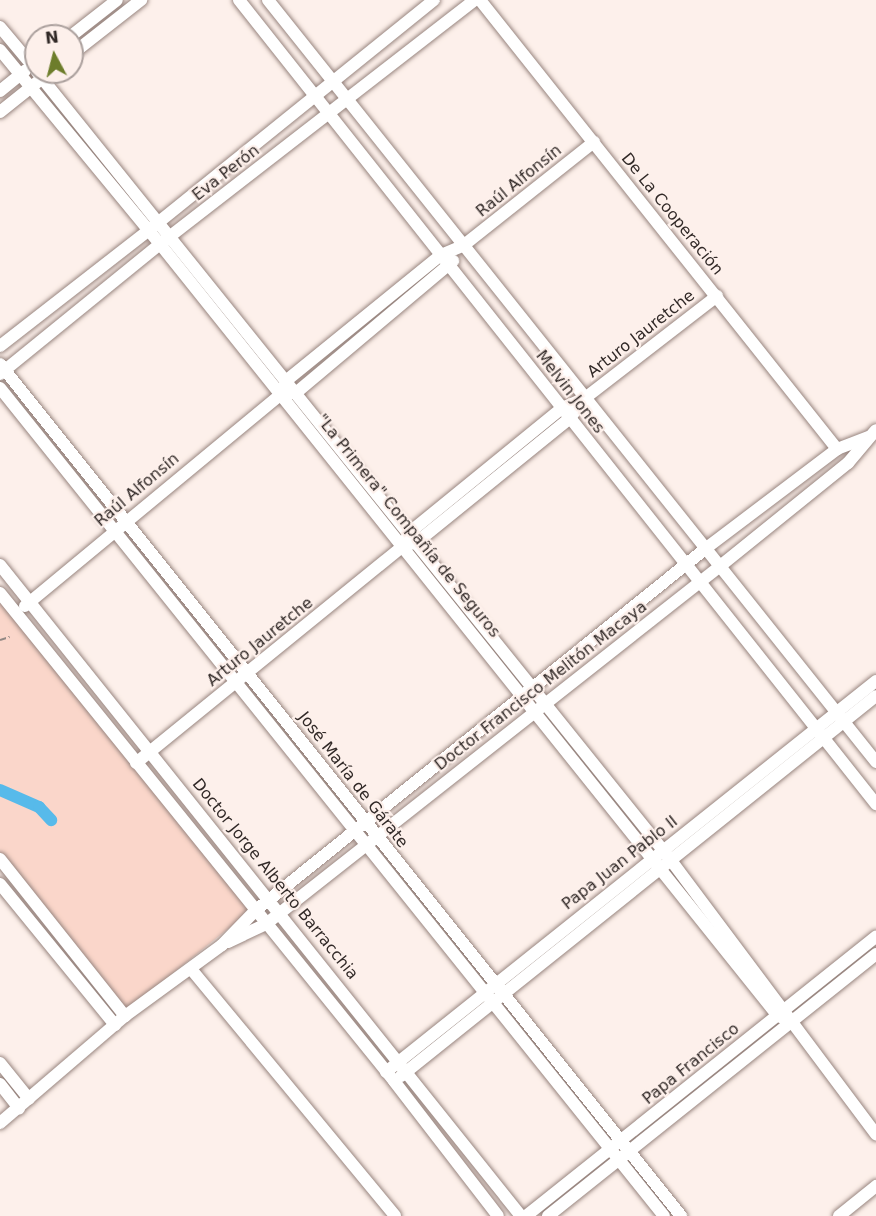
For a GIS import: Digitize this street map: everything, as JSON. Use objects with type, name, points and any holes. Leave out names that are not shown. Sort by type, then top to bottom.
[{"type":"street","points":[[84,26],[117,0]]},
{"type":"street","points":[[84,45],[141,0]]},
{"type":"street","name":"Melvin Jones","points":[[239,0],[876,804]]},
{"type":"street","name":"Melvin Jones","points":[[268,0],[876,762]]},
{"type":"street","name":"Eva Perón","points":[[0,346],[149,230],[434,0]]},
{"type":"street","name":"Eva Perón","points":[[2,369],[474,0]]},
{"type":"street","name":"De La Cooperación","points":[[480,0],[837,449]]},
{"type":"street","name":"\"La Primera\" Compañía de Seguros","points":[[0,27],[24,53]]},
{"type":"street","name":"\"La Primera\" Compañía de Seguros","points":[[0,50],[149,230],[403,546],[541,707],[876,1134]]},
{"type":"street","points":[[0,91],[24,74]]},
{"type":"street","points":[[0,112],[32,84]]},
{"type":"street","name":"\"La Primera\" Compañía de Seguros","points":[[50,84],[413,537],[528,691]]},
{"type":"street","name":"Raúl Alfonsín","points":[[286,380],[441,255],[464,245],[594,142]]},
{"type":"street","name":"Raúl Alfonsín","points":[[297,392],[450,266],[464,245]]},
{"type":"street","name":"Arturo Jauretche","points":[[136,763],[236,684],[566,413],[717,296]]},
{"type":"street","name":"José María de Gárate","points":[[2,369],[681,1216]]},
{"type":"street","points":[[286,380],[281,394],[297,392]]},
{"type":"street","name":"José María de Gárate","points":[[0,388],[664,1216]]},
{"type":"street","name":"Raúl Alfonsín","points":[[16,613],[281,394]]},
{"type":"street","name":"Doctor Francisco Melitón Macaya","points":[[0,1123],[125,1016],[222,945],[270,898],[705,549],[837,449],[874,438]]},
{"type":"street","name":"Doctor Francisco Melitón Macaya","points":[[222,945],[266,924],[699,583],[848,463],[874,438]]},
{"type":"street","name":"Doctor Jorge Alberto Barracchia","points":[[0,565],[152,750],[521,1216]]},
{"type":"street","points":[[0,593],[390,1077],[498,1216]]},
{"type":"street","name":"Papa Juan Pablo II","points":[[390,1077],[840,717],[876,681]]},
{"type":"street","name":"Papa Juan Pablo II","points":[[840,717],[876,696]]},
{"type":"street","points":[[2,867],[125,1016]]},
{"type":"street","points":[[0,884],[115,1025]]},
{"type":"street","name":"Papa Francisco","points":[[625,1146],[781,1012],[876,937]]},
{"type":"street","name":"Papa Francisco","points":[[526,1216],[625,1146],[876,954]]},
{"type":"street","points":[[191,969],[396,1216]]},
{"type":"street","points":[[0,1063],[29,1099]]},
{"type":"street","points":[[0,1084],[19,1108]]},
{"type":"street","name":"Papa Francisco","points":[[548,1216],[614,1154]]},
{"type":"street","points":[[839,1216],[876,1186]]},
{"type":"path","points":[[0,640],[10,637]]},
{"type":"shaded area","points":[[0,600],[250,911],[126,1011],[0,852]]},
{"type":"waterway","points":[[0,790],[39,807],[51,820]]}]
